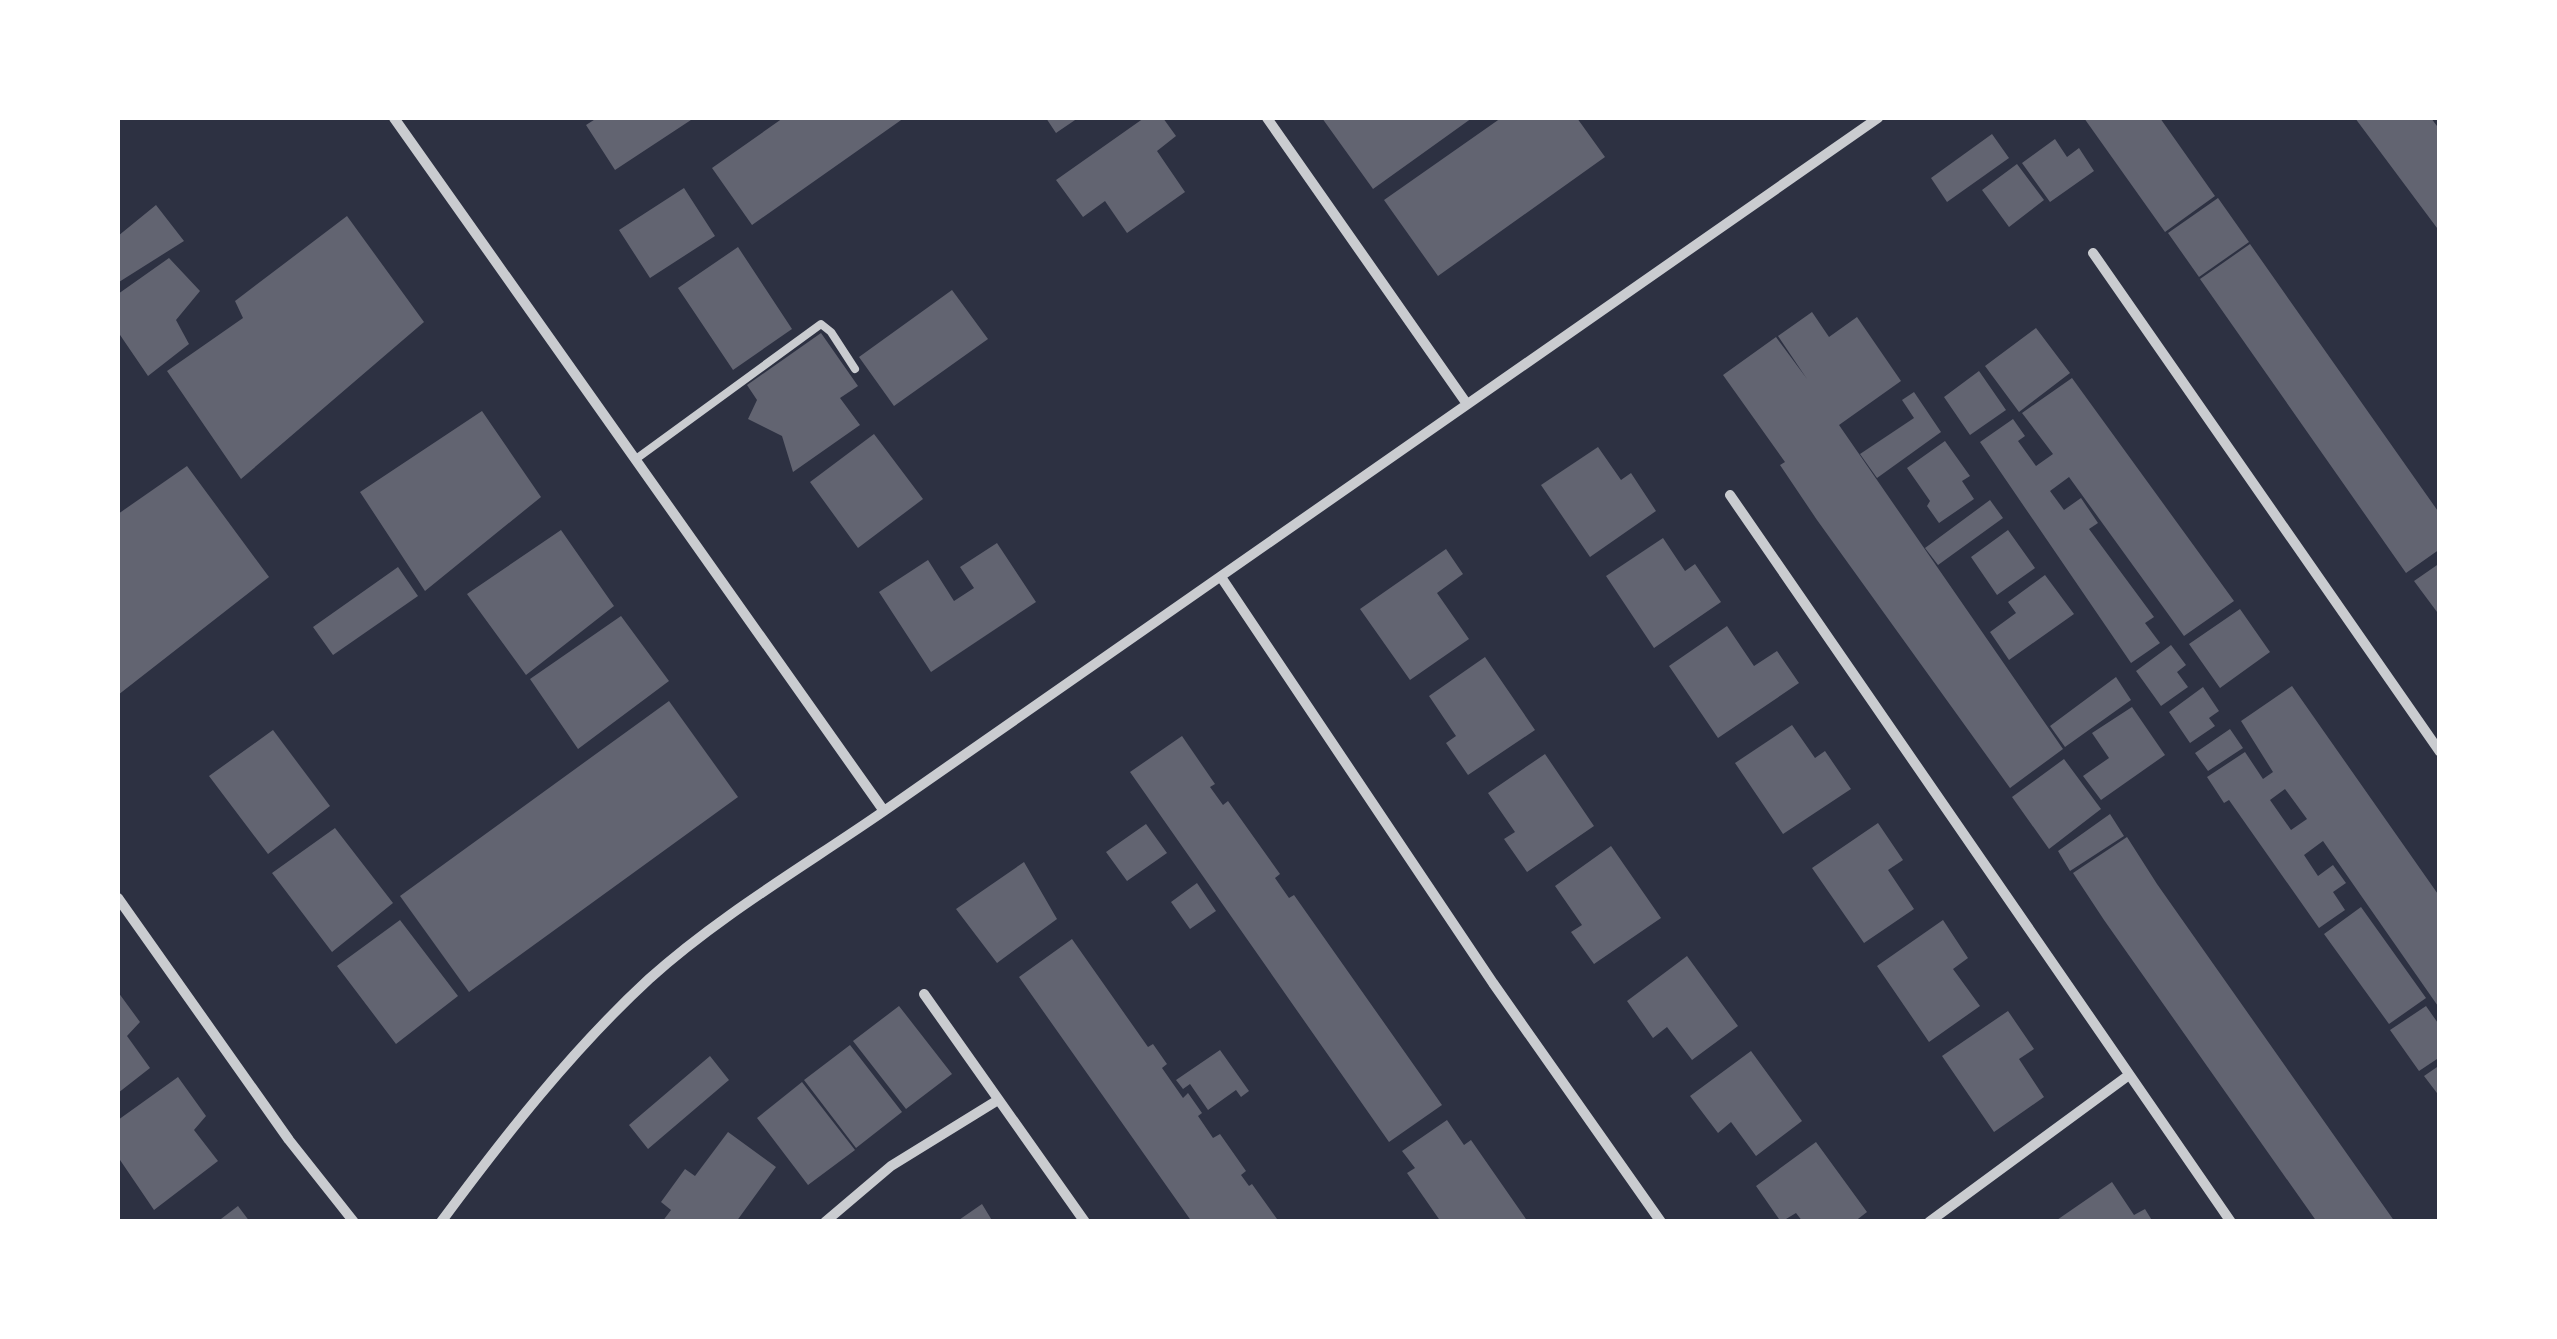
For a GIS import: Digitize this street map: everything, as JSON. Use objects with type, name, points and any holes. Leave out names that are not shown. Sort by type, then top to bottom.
[{"type":"street","points":[[394,118],[884,811]]},
{"type":"street","points":[[1267,118],[1466,404]]},
{"type":"street","points":[[440,1222],[585,1042],[651,977],[730,915],[1878,118]]},
{"type":"street","points":[[2093,254],[2440,752]]},
{"type":"street","points":[[1730,494],[2231,1222]]},
{"type":"street","points":[[1221,576],[1493,983],[1662,1222]]},
{"type":"street","points":[[118,898],[289,1140],[354,1222]]},
{"type":"street","points":[[924,994],[1084,1222]]},
{"type":"street","points":[[1929,1222],[2129,1075]]},
{"type":"street","points":[[825,1222],[891,1166],[998,1100]]},
{"type":"lane","points":[[636,459],[821,324],[831,332],[855,369]]},
{"type":"building","points":[[597,118],[694,118],[615,170],[586,125]]},
{"type":"building","points":[[783,118],[904,118],[752,225],[712,168]]},
{"type":"building","points":[[1046,118],[1078,118],[1056,133]]},
{"type":"building","points":[[1144,118],[1163,118],[1176,136],[1157,151],[1185,192],[1127,233],[1105,201],[1083,217],[1056,180]]},
{"type":"building","points":[[1322,118],[1472,118],[1373,189]]},
{"type":"building","points":[[1501,118],[1577,118],[1605,157],[1438,276],[1384,200]]},
{"type":"building","points":[[2084,118],[2160,118],[2215,196],[2165,232]]},
{"type":"building","points":[[2355,118],[2431,118],[2440,130],[2440,232]]},
{"type":"building","points":[[1992,134],[2009,158],[1947,202],[1931,178]]},
{"type":"building","points":[[2055,139],[2067,157],[2079,148],[2094,171],[2050,202],[2022,163]]},
{"type":"building","points":[[2017,164],[2044,200],[2009,227],[1982,190]]},
{"type":"building","points":[[684,188],[715,236],[650,278],[619,230]]},
{"type":"building","points":[[2218,198],[2249,242],[2199,277],[2168,233]]},
{"type":"building","points":[[156,205],[184,241],[119,282],[118,236]]},
{"type":"building","points":[[347,216],[424,322],[241,479],[167,371],[243,318],[235,301]]},
{"type":"building","points":[[2250,244],[2440,514],[2440,549],[2406,573],[2200,279]]},
{"type":"building","points":[[738,247],[792,329],[733,370],[678,288]]},
{"type":"building","points":[[169,258],[200,291],[176,320],[189,344],[148,376],[118,332],[118,294]]},
{"type":"building","points":[[952,290],[988,339],[894,406],[859,357]]},
{"type":"building","points":[[1812,312],[1829,337],[1857,317],[1901,381],[1839,425],[2063,749],[2010,788],[1817,520],[1780,465],[1785,462],[1723,375],[1776,337],[1807,379],[1778,336]]},
{"type":"building","points":[[2036,328],[2070,373],[2019,412],[1985,366]]},
{"type":"building","points":[[821,333],[858,386],[840,398],[860,425],[793,472],[782,436],[748,419],[757,400],[747,385]]},
{"type":"building","points":[[1979,371],[2006,410],[1970,435],[1944,397]]},
{"type":"building","points":[[2072,378],[2234,601],[2184,636],[2069,477],[2050,491],[2064,510],[2081,498],[2098,523],[2089,529],[2154,617],[2145,623],[2160,643],[2131,663],[1980,442],[2013,419],[2025,436],[2018,441],[2036,466],[2053,454],[2022,413]]},
{"type":"building","points":[[1914,392],[1941,432],[1877,478],[1860,454],[1914,418],[1902,400]]},
{"type":"building","points":[[482,411],[541,497],[425,591],[360,492]]},
{"type":"building","points":[[874,434],[923,499],[858,548],[810,482]]},
{"type":"building","points":[[1945,441],[1970,476],[1962,481],[1974,499],[1939,523],[1927,506],[1930,501],[1907,468]]},
{"type":"building","points":[[1598,447],[1621,480],[1631,473],[1656,511],[1590,557],[1541,485]]},
{"type":"building","points":[[187,466],[269,577],[118,695],[118,514]]},
{"type":"building","points":[[1990,500],[2003,518],[1938,565],[1925,548]]},
{"type":"building","points":[[561,530],[614,606],[526,675],[467,594]]},
{"type":"building","points":[[2008,530],[2035,568],[1997,595],[1971,557]]},
{"type":"building","points":[[1663,538],[1685,571],[1695,564],[1721,602],[1654,648],[1606,576]]},
{"type":"building","points":[[997,543],[1036,602],[931,672],[879,592],[928,560],[954,601],[974,588],[960,567]]},
{"type":"building","points":[[1446,549],[1463,574],[1437,593],[1469,639],[1410,680],[1360,609]]},
{"type":"building","points":[[2440,563],[2440,616],[2414,581]]},
{"type":"building","points":[[398,567],[418,596],[333,655],[313,627]]},
{"type":"building","points":[[2045,575],[2074,614],[2009,660],[1990,632],[2016,613],[2008,602]]},
{"type":"building","points":[[2240,609],[2270,652],[2220,688],[2189,644]]},
{"type":"building","points":[[621,616],[669,681],[578,749],[530,679]]},
{"type":"building","points":[[1727,626],[1754,666],[1777,651],[1799,683],[1718,738],[1669,666]]},
{"type":"building","points":[[2171,645],[2186,665],[2177,672],[2188,687],[2161,706],[2136,671]]},
{"type":"building","points":[[1485,657],[1535,730],[1468,775],[1446,743],[1456,736],[1429,696]]},
{"type":"building","points":[[2116,677],[2131,700],[2065,747],[2050,726]]},
{"type":"building","points":[[2292,686],[2440,897],[2440,1009],[2323,841],[2304,855],[2318,876],[2333,865],[2346,883],[2333,892],[2345,910],[2319,928],[2229,800],[2224,803],[2207,777],[2245,752],[2263,779],[2273,772],[2241,721]],"holes":[[[2285,789],[2307,819],[2291,830],[2270,800]]]},
{"type":"building","points":[[2203,687],[2219,711],[2209,718],[2215,726],[2190,743],[2169,712]]},
{"type":"building","points":[[669,701],[738,797],[469,992],[400,896]]},
{"type":"building","points":[[2132,707],[2165,755],[2101,800],[2083,776],[2109,758],[2092,733]]},
{"type":"building","points":[[1792,725],[1815,758],[1825,751],[1851,789],[1783,834],[1735,763]]},
{"type":"building","points":[[2230,729],[2243,748],[2208,771],[2195,753]]},
{"type":"building","points":[[273,730],[330,806],[268,854],[209,776]]},
{"type":"building","points":[[1182,736],[1215,784],[1210,787],[1223,805],[1228,801],[1280,874],[1275,878],[1289,898],[1294,895],[1442,1105],[1389,1142],[1130,772]]},
{"type":"building","points":[[1545,754],[1594,826],[1527,872],[1504,839],[1515,832],[1488,793]]},
{"type":"building","points":[[2064,759],[2101,809],[2049,849],[2012,797]]},
{"type":"building","points":[[2110,814],[2124,836],[2070,871],[2058,851]]},
{"type":"building","points":[[1878,823],[1903,860],[1888,870],[1914,909],[1864,943],[1812,868]]},
{"type":"building","points":[[1146,824],[1167,853],[1127,881],[1106,852]]},
{"type":"building","points":[[335,828],[393,903],[332,952],[272,873]]},
{"type":"building","points":[[2127,837],[2395,1222],[2317,1222],[2104,920],[2073,873]]},
{"type":"building","points":[[1611,846],[1661,918],[1594,964],[1571,932],[1582,925],[1555,886]]},
{"type":"building","points":[[1024,862],[1057,919],[997,963],[956,909]]},
{"type":"building","points":[[1197,883],[1216,911],[1190,929],[1171,902]]},
{"type":"building","points":[[2361,907],[2426,998],[2389,1024],[2324,934]]},
{"type":"building","points":[[400,920],[458,996],[396,1044],[337,966]]},
{"type":"building","points":[[1943,920],[1968,958],[1953,969],[1980,1006],[1929,1042],[1877,966]]},
{"type":"building","points":[[1072,939],[1148,1047],[1153,1044],[1167,1064],[1162,1068],[1183,1098],[1188,1093],[1213,1138],[1220,1134],[1246,1171],[1241,1175],[1277,1219],[1192,1222],[1019,977]]},
{"type":"building","points":[[1687,956],[1738,1026],[1692,1060],[1667,1027],[1653,1038],[1627,1001]]},
{"type":"building","points":[[118,992],[140,1022],[127,1036],[150,1068],[118,1093]]},
{"type":"building","points":[[899,1006],[952,1074],[906,1109],[853,1041]]},
{"type":"building","points":[[2426,1006],[2440,1026],[2440,1057],[2419,1071],[2390,1030]]},
{"type":"building","points":[[2008,1011],[2034,1049],[2019,1059],[2044,1097],[1994,1132],[1942,1056]]},
{"type":"building","points":[[850,1045],[902,1112],[856,1148],[804,1080]]},
{"type":"building","points":[[1220,1050],[1249,1091],[1241,1097],[1236,1090],[1208,1110],[1190,1084],[1183,1089],[1176,1080]]},
{"type":"building","points":[[1751,1051],[1802,1121],[1756,1156],[1731,1122],[1718,1133],[1690,1096]]},
{"type":"building","points":[[710,1056],[729,1080],[648,1149],[629,1125]]},
{"type":"building","points":[[2440,1065],[2440,1097],[2424,1076]]},
{"type":"building","points":[[178,1077],[206,1116],[194,1130],[218,1161],[154,1210],[118,1157],[118,1120]]},
{"type":"building","points":[[802,1082],[855,1150],[808,1185],[757,1118]]},
{"type":"building","points":[[1447,1120],[1464,1145],[1471,1140],[1528,1222],[1441,1222],[1407,1173],[1415,1168],[1402,1151]]},
{"type":"building","points":[[728,1132],[776,1167],[736,1222],[662,1222],[671,1210],[661,1202],[685,1169],[695,1176]]},
{"type":"building","points":[[1816,1142],[1867,1212],[1854,1222],[1803,1222],[1796,1213],[1781,1222],[1756,1186]]},
{"type":"building","points":[[2112,1182],[2134,1215],[2145,1209],[2153,1222],[2054,1222]]},
{"type":"building","points":[[982,1204],[993,1222],[956,1222]]},
{"type":"building","points":[[238,1206],[250,1222],[217,1222]]}]
